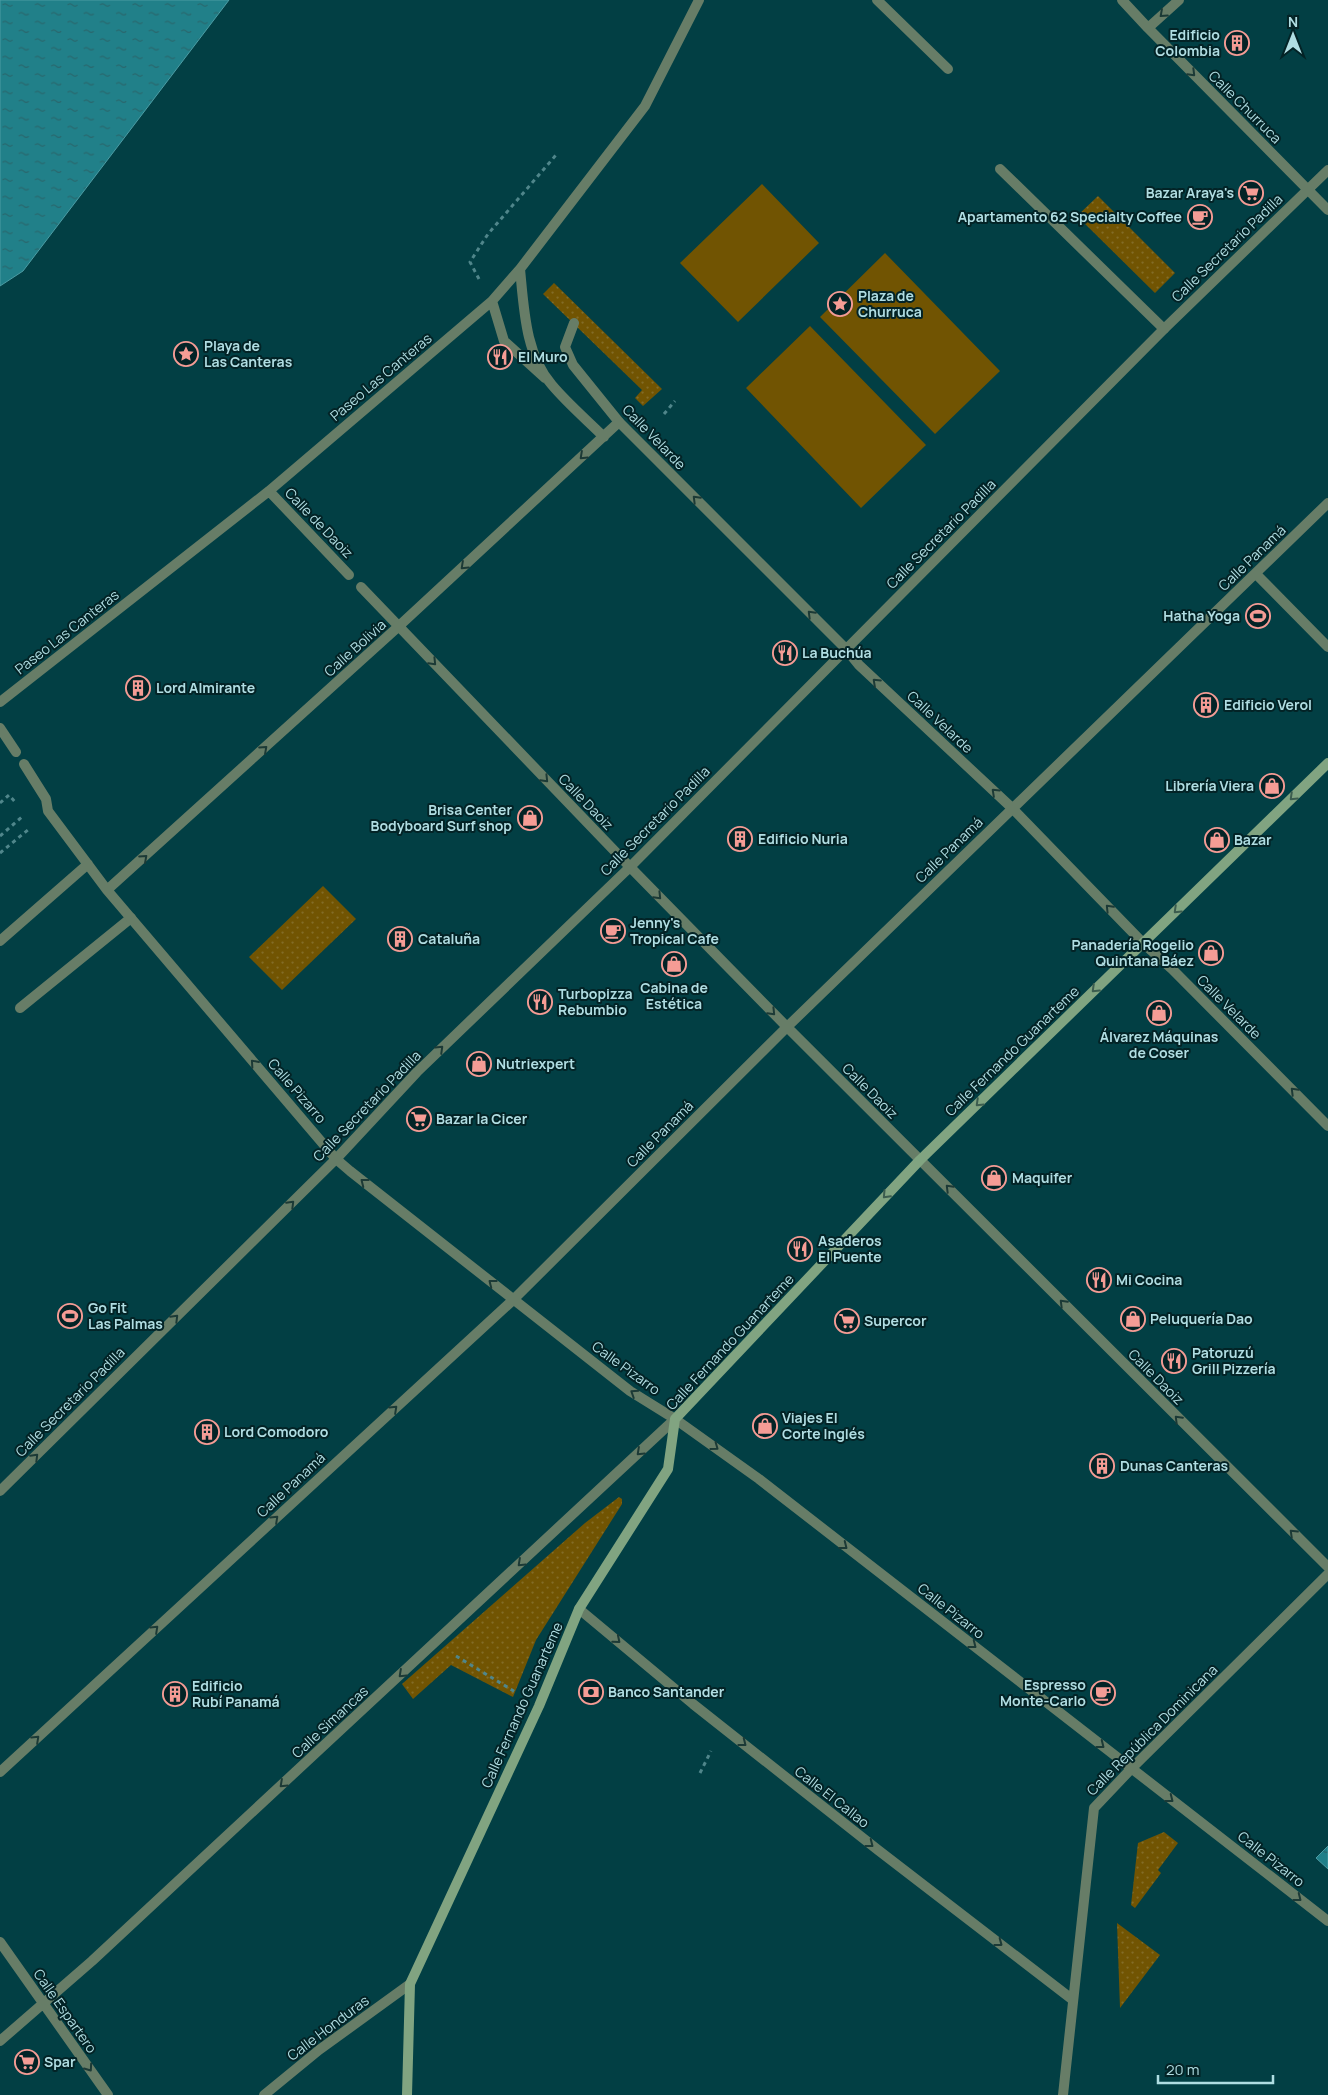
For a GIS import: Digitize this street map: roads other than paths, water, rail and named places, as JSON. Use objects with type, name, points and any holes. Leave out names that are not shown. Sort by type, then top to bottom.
[{"type":"street","name":"Paseo Las Canteras","points":[[0,702],[268,491],[492,301],[520,269],[645,106],[700,0]]},
{"type":"street","points":[[877,0],[948,69]]},
{"type":"street","name":"Calle Churruca","points":[[1122,0],[1328,210]]},
{"type":"street","points":[[1148,28],[1179,0]]},
{"type":"street","points":[[1000,169],[1164,329]]},
{"type":"street","name":"Calle Secretario Padilla","points":[[0,1491],[336,1159],[417,1072],[630,867],[1164,329],[1328,170]]},
{"type":"street","points":[[520,269],[526,324],[532,350],[551,384]]},
{"type":"street","points":[[492,301],[504,341],[551,384],[604,437]]},
{"type":"street","name":"Calle Velarde","points":[[574,323],[565,346],[573,365],[590,389],[619,422],[846,649],[858,665],[1012,808],[1143,943],[1172,969],[1328,1126]]},
{"type":"street","name":"Calle Bolivia","points":[[108,890],[399,626],[619,422]]},
{"type":"street","name":"Calle de Daoiz","points":[[268,491],[349,575]]},
{"type":"street","name":"Calle Panamá","points":[[0,1772],[513,1300],[787,1027],[1256,574],[1328,502]]},
{"type":"street","points":[[1256,574],[1328,648]]},
{"type":"street","points":[[361,588],[399,626]]},
{"type":"street","name":"Calle Daoiz","points":[[399,626],[630,867],[787,1027],[1328,1567]]},
{"type":"street","points":[[0,728],[16,752]]},
{"type":"street","name":"Calle Fernando Guanarteme","points":[[407,2095],[410,1984],[539,1706],[579,1609],[668,1469],[675,1419],[920,1160],[1328,763]]},
{"type":"street","name":"Calle Pizarro","points":[[24,764],[46,799],[48,811],[108,890],[336,1159],[630,1391],[675,1419],[766,1485],[1328,1921]]},
{"type":"street","points":[[0,941],[88,864]]},
{"type":"street","points":[[20,1008],[131,918]]},
{"type":"street","name":"Calle Simancas","points":[[0,2041],[44,2004],[675,1419]]},
{"type":"street","name":"Calle República Dominicana","points":[[1063,2095],[1094,1808],[1328,1574]]},
{"type":"street","name":"Calle El Callao","points":[[579,1609],[693,1704],[1073,2000]]},
{"type":"street","name":"Calle Espartero","points":[[0,1942],[108,2095]]},
{"type":"street","name":"Calle Honduras","points":[[264,2095],[319,2050],[410,1984]]},
{"type":"water","points":[[0,0],[229,0],[23,271],[0,286]]},
{"type":"water","points":[[1328,1846],[1328,1869],[1316,1858]]},
{"type":"place","name":"Edificio Colombia","points":[[1237,43]]},
{"type":"place","name":"Bazar Araya's","points":[[1251,193]]},
{"type":"place","name":"Apartamento 62 Specialty Coffee","points":[[1200,217]]},
{"type":"place","name":"Plaza de Churruca","points":[[840,304]]},
{"type":"place","name":"Playa de Las Canteras","points":[[186,354]]},
{"type":"place","name":"El Muro","points":[[500,357]]},
{"type":"place","name":"Hatha Yoga","points":[[1258,616]]},
{"type":"place","name":"La Buchúa","points":[[785,653]]},
{"type":"place","name":"Lord Almirante","points":[[138,688]]},
{"type":"place","name":"Edificio Verol","points":[[1206,705]]},
{"type":"place","name":"Librería Viera","points":[[1272,786]]},
{"type":"place","name":"Brisa Center Bodyboard Surf shop","points":[[530,818]]},
{"type":"place","name":"Edificio Nuria","points":[[740,839]]},
{"type":"place","name":"Bazar","points":[[1217,840]]},
{"type":"place","name":"Jenny's Tropical Cafe","points":[[613,931]]},
{"type":"place","name":"Cataluña","points":[[400,939]]},
{"type":"place","name":"Panadería Rogelio Quintana Báez","points":[[1211,953]]},
{"type":"place","name":"Cabina de Estética","points":[[674,964]]},
{"type":"place","name":"Turbopizza Rebumbio","points":[[540,1002]]},
{"type":"place","name":"Álvarez Máquinas de Coser","points":[[1159,1013]]},
{"type":"place","name":"Nutriexpert","points":[[479,1064]]},
{"type":"place","name":"Bazar la Cicer","points":[[419,1119]]},
{"type":"place","name":"Maquifer","points":[[994,1178]]},
{"type":"place","name":"Asaderos El Puente","points":[[800,1249]]},
{"type":"place","name":"Mi Cocina","points":[[1099,1280]]},
{"type":"place","name":"Go Fit Las Palmas","points":[[70,1316]]},
{"type":"place","name":"Peluquería Dao","points":[[1133,1319]]},
{"type":"place","name":"Supercor","points":[[847,1321]]},
{"type":"place","name":"Patoruzú Grill Pizzería","points":[[1174,1361]]},
{"type":"place","name":"Viajes El Corte Inglés","points":[[765,1426]]},
{"type":"place","name":"Lord Comodoro","points":[[207,1432]]},
{"type":"place","name":"Dunas Canteras","points":[[1102,1466]]},
{"type":"place","name":"Banco Santander","points":[[591,1692]]},
{"type":"place","name":"Espresso Monte-Carlo","points":[[1103,1693]]},
{"type":"place","name":"Edificio Rubí Panamá","points":[[175,1694]]},
{"type":"place","name":"Spar","points":[[27,2062]]}]
